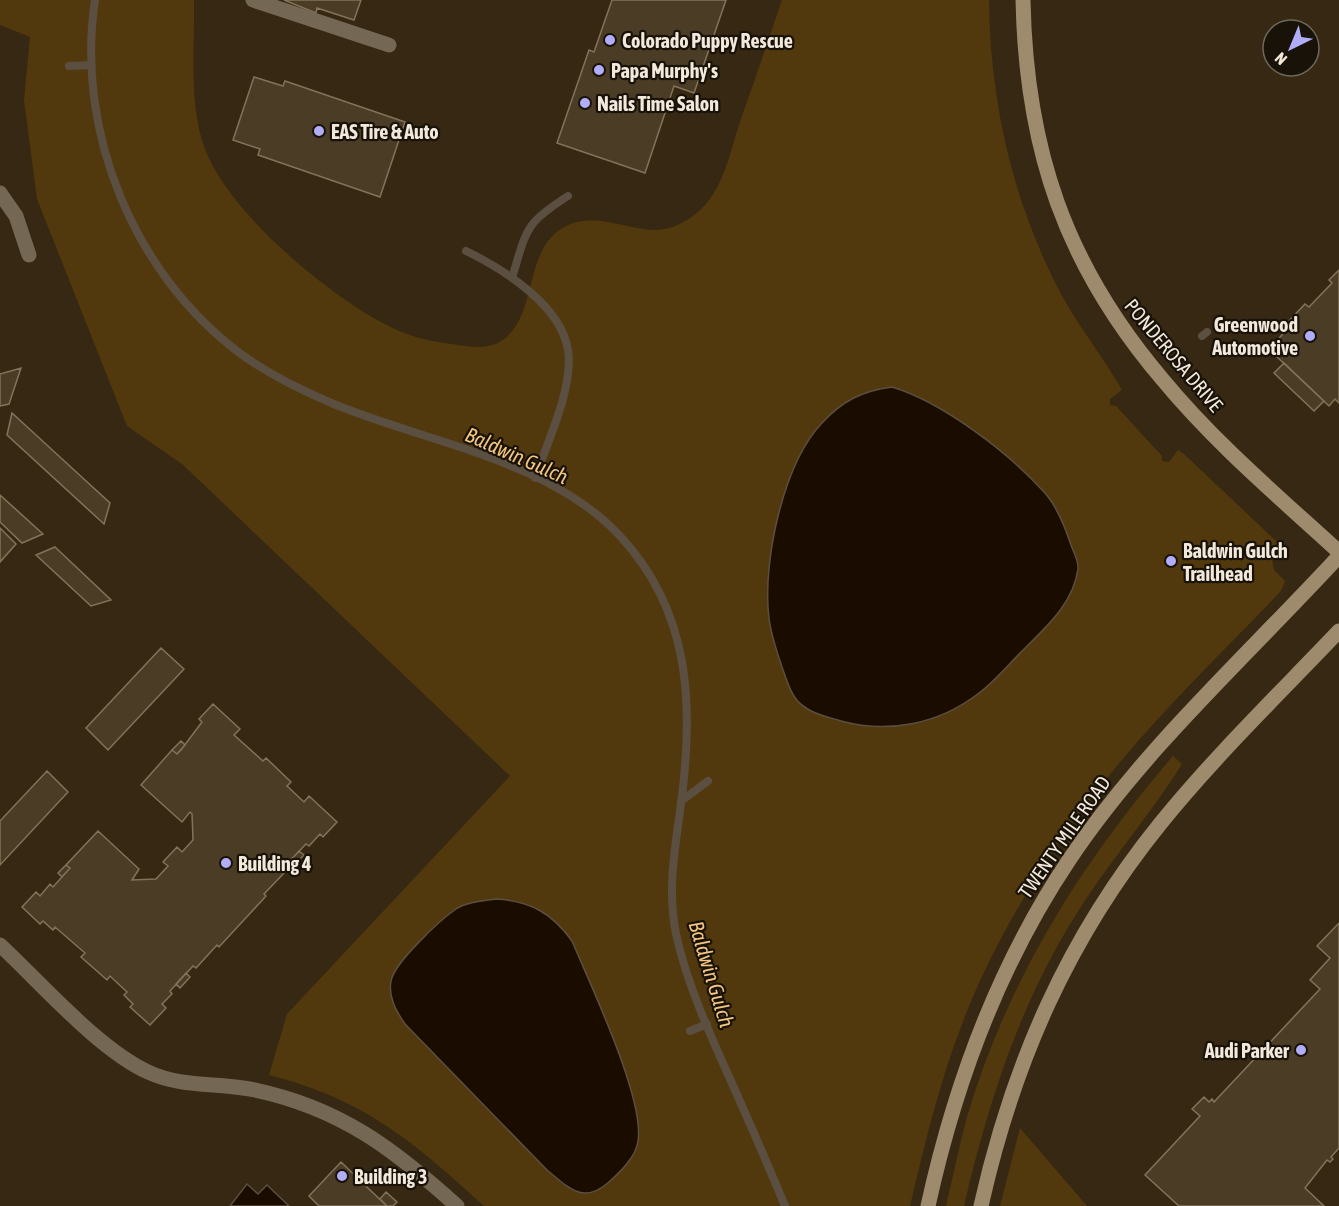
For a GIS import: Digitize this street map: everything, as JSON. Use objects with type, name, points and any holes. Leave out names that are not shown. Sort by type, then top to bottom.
[{"type":"main road","name":"PONDEROSA DRIVE","points":[[1023,0],[1026,76],[1040,147],[1066,226],[1097,290],[1141,354],[1185,406],[1339,554]]},
{"type":"main road","name":"TWENTY MILE ROAD","points":[[928,1206],[947,1126],[976,1040],[1009,964],[1054,882],[1139,769],[1339,554]]},
{"type":"main road","points":[[981,1206],[1000,1129],[1017,1075],[1058,981],[1085,932],[1129,865],[1170,812],[1339,631]]},
{"type":"street","points":[[253,0],[389,45]]},
{"type":"street","points":[[0,193],[16,216],[29,255]]},
{"type":"street","points":[[0,946],[106,1044],[134,1065],[174,1080],[269,1093],[338,1118],[394,1152],[457,1206]]},
{"type":"shaded area","points":[[0,0],[194,0],[196,113],[205,149],[236,201],[260,227],[315,278],[372,317],[397,330],[431,341],[481,347],[498,343],[511,333],[525,305],[539,256],[547,242],[558,231],[581,221],[593,220],[641,229],[667,229],[680,224],[703,207],[722,178],[782,0],[989,0],[994,77],[1007,152],[1017,188],[1044,259],[1061,294],[1122,390],[1110,399],[1110,405],[1116,406],[1162,456],[1162,461],[1169,462],[1178,450],[1184,454],[1276,541],[1285,552],[1272,560],[1274,570],[1285,581],[1281,591],[1184,690],[1115,768],[1056,847],[1021,902],[976,989],[955,1042],[934,1111],[910,1206],[484,1206],[410,1143],[360,1110],[303,1085],[269,1075],[287,1014],[510,776],[182,464],[127,426],[37,199],[24,100],[30,37],[0,25]]},
{"type":"shaded area","points":[[892,387],[911,394],[953,416],[993,445],[1029,477],[1057,510],[1076,557],[1078,569],[1071,593],[1057,614],[996,678],[964,704],[913,724],[859,725],[811,711],[800,704],[791,692],[771,631],[768,596],[769,570],[772,543],[786,488],[808,441],[822,423],[845,403],[862,394]]},
{"type":"shaded area","points":[[1173,756],[1182,764],[1077,913],[1039,982],[995,1092],[964,1206],[946,1206],[967,1117],[984,1067],[1003,1018],[1026,971],[1078,881],[1139,797]]},
{"type":"shaded area","points":[[496,899],[519,902],[539,910],[556,923],[572,941],[603,1012],[625,1071],[638,1122],[637,1147],[627,1164],[600,1189],[584,1193],[576,1191],[547,1170],[405,1024],[394,1004],[390,987],[394,973],[419,942],[460,907]]},
{"type":"shaded area","points":[[1020,1128],[1087,1206],[1000,1206]]},
{"type":"shaded area","points":[[247,1184],[258,1194],[267,1185],[289,1206],[230,1206]]},
{"type":"building","points":[[284,0],[361,0],[354,20],[317,8],[316,13]]},
{"type":"building","points":[[612,0],[726,0],[694,93],[674,86],[645,173],[557,143],[589,50],[594,52]]},
{"type":"building","name":"EAS Tire & Auto","points":[[254,77],[283,86],[285,81],[405,122],[380,197],[258,155],[260,149],[233,140]]},
{"type":"building","name":"Greenwood Automotive","points":[[1339,270],[1339,403],[1335,399],[1329,406],[1276,356],[1281,350],[1274,344],[1288,328],[1285,325],[1305,304],[1309,307],[1332,283],[1329,280]]},
{"type":"building","points":[[1284,363],[1324,401],[1314,411],[1274,373]]},
{"type":"building","points":[[21,368],[9,404],[0,406],[0,374]]},
{"type":"building","points":[[12,413],[110,503],[104,524],[7,435]]},
{"type":"building","points":[[0,495],[43,534],[22,543],[0,522]]},
{"type":"building","points":[[0,528],[16,544],[0,562]]},
{"type":"building","points":[[55,547],[111,600],[91,606],[36,555]]},
{"type":"building","points":[[161,648],[184,669],[108,750],[86,728]]},
{"type":"building","name":"Building 4","points":[[213,704],[240,729],[234,735],[263,761],[266,758],[291,782],[287,786],[304,802],[309,796],[337,822],[323,837],[320,834],[309,846],[306,844],[282,869],[285,872],[264,894],[266,896],[219,947],[217,945],[196,968],[193,966],[170,991],[172,994],[162,1004],[166,1008],[150,1025],[130,1007],[133,1004],[124,995],[127,992],[110,976],[107,980],[81,957],[85,953],[55,927],[53,930],[43,921],[40,924],[22,907],[36,892],[40,896],[50,884],[53,887],[70,868],[66,865],[98,831],[139,869],[132,880],[156,879],[168,866],[163,862],[177,847],[182,852],[193,840],[192,814],[190,812],[182,822],[141,785],[172,750],[177,754],[181,750],[202,722],[199,719]]},
{"type":"building","points":[[181,741],[185,745],[177,754],[172,750]]},
{"type":"building","points":[[47,771],[68,792],[0,865],[0,821]]},
{"type":"building","points":[[299,851],[304,855],[294,865],[290,861]]},
{"type":"building","points":[[66,865],[70,868],[62,877],[58,873]]},
{"type":"building","name":"Audi Parker","points":[[1339,923],[1339,1148],[1331,1157],[1333,1159],[1330,1162],[1327,1160],[1305,1188],[1324,1206],[1179,1206],[1145,1175],[1200,1116],[1192,1109],[1204,1097],[1209,1102],[1212,1099],[1214,1102],[1320,989],[1310,980],[1330,958],[1317,946]]},
{"type":"building","points":[[186,973],[190,977],[180,988],[176,984]]},
{"type":"building","name":"Building 3","points":[[341,1162],[387,1206],[319,1206],[309,1196]]},
{"type":"building","points":[[386,1192],[397,1202],[393,1206],[387,1206],[380,1199]]},
{"type":"waterway","name":"Baldwin Gulch","points":[[95,0],[91,50],[94,99],[104,149],[120,196],[143,242],[170,284],[203,321],[251,361],[306,392],[366,416],[483,455],[522,470],[558,488],[591,510],[620,536],[644,565],[661,596],[674,628],[682,662],[686,696],[685,767],[672,885],[676,934],[699,1008],[785,1206]]},
{"type":"waterway","points":[[69,66],[91,65]]},
{"type":"waterway","points":[[512,278],[529,229],[543,214],[568,196]]},
{"type":"waterway","points":[[466,251],[513,278],[528,290],[554,318],[563,334],[568,350],[569,365],[563,398],[535,478]]},
{"type":"waterway","points":[[1202,336],[1207,332]]},
{"type":"waterway","points":[[681,801],[708,781]]},
{"type":"waterway","points":[[690,1031],[707,1024]]},
{"type":"place","name":"Colorado Puppy Rescue","points":[[610,40]]},
{"type":"place","name":"Papa Murphy's","points":[[599,70]]},
{"type":"place","name":"Nails Time Salon","points":[[585,103]]},
{"type":"place","name":"EAS Tire & Auto","points":[[319,131]]},
{"type":"place","name":"Greenwood Automotive","points":[[1310,336]]},
{"type":"place","name":"Baldwin Gulch Trailhead","points":[[1171,561]]},
{"type":"place","name":"Building 4","points":[[226,863]]},
{"type":"place","name":"Audi Parker","points":[[1301,1050]]},
{"type":"place","name":"Building 3","points":[[342,1176]]}]
